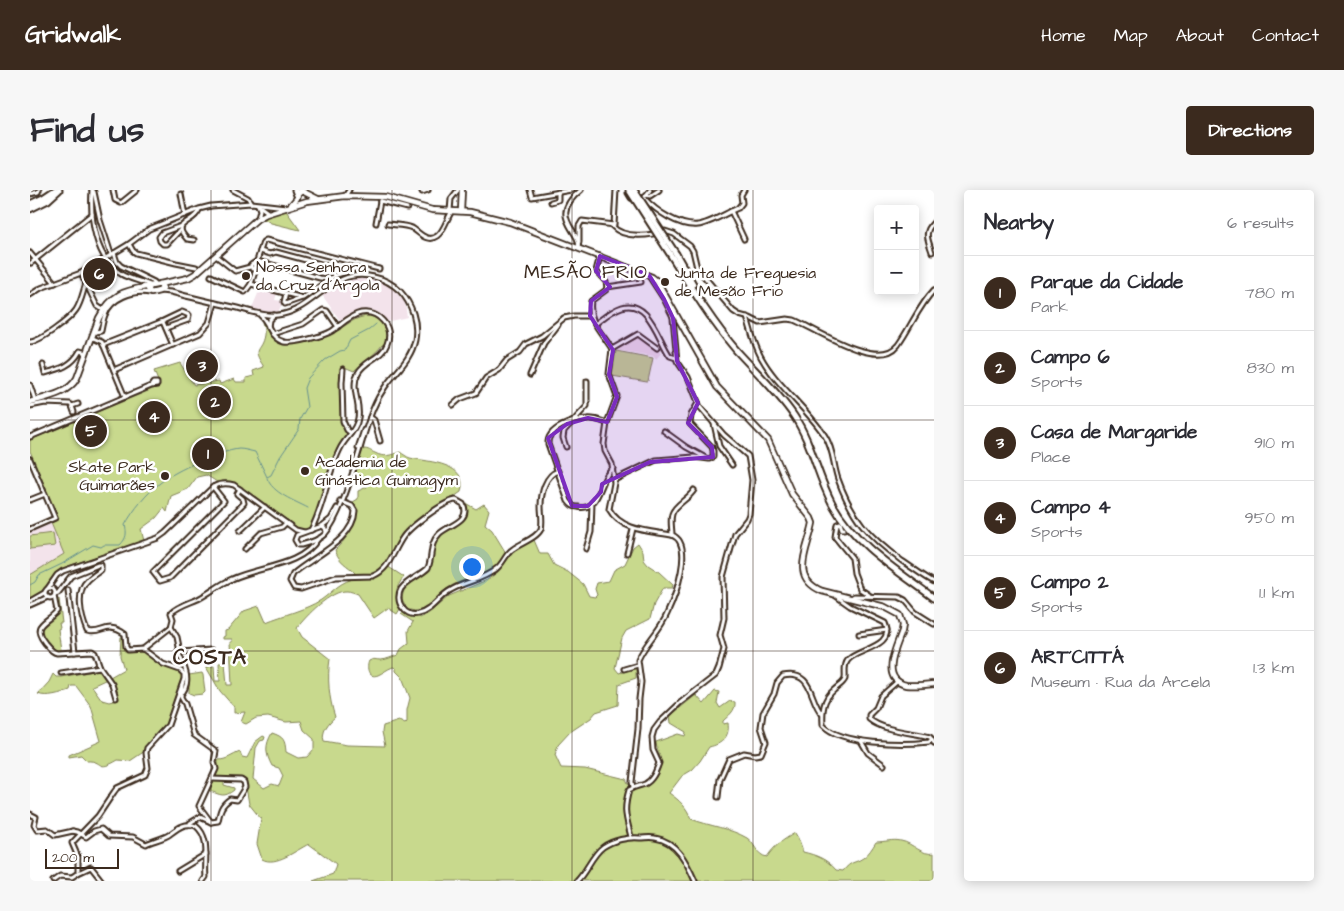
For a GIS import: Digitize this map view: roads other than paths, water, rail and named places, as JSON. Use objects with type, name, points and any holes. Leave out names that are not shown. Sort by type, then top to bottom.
[{"type":"highway","points":[[30,207],[57,190]]},
{"type":"highway","points":[[629,190],[720,326],[735,346],[796,414],[806,432],[835,504],[847,523],[862,540],[934,597]]},
{"type":"highway","points":[[634,190],[674,256]]},
{"type":"main road","points":[[461,211],[462,190]]},
{"type":"main road","points":[[298,193],[308,194],[319,200]]},
{"type":"main road","points":[[298,193],[302,203]]},
{"type":"main road","points":[[289,206],[298,193]]},
{"type":"main road","points":[[307,201],[308,194]]},
{"type":"main road","points":[[32,401],[72,386],[77,378],[103,310],[113,298],[120,294],[155,289],[169,282],[188,278],[195,274],[257,219],[269,213],[307,201],[345,196],[380,198],[432,210],[461,211],[510,222],[649,275],[657,281],[675,312],[676,321],[717,387],[760,431],[773,450],[792,494],[811,518],[813,523],[803,562],[803,576],[812,587],[885,608],[900,615],[902,631],[890,666],[898,681],[907,685],[934,684]]},
{"type":"street","points":[[30,194],[39,190]]},
{"type":"street","points":[[92,190],[92,214],[99,247],[105,258],[121,274],[155,289],[257,313],[264,318],[272,334],[283,342],[292,342],[328,333],[357,314],[367,312],[382,319],[386,324],[389,335],[384,350],[362,367],[357,376],[355,388],[359,412],[358,419],[340,451],[316,520],[309,531]]},
{"type":"street","points":[[92,190],[100,220],[117,262],[120,266],[154,282],[155,289]]},
{"type":"street","points":[[113,190],[115,200],[121,203],[137,190]]},
{"type":"street","points":[[234,190],[248,198],[251,203]]},
{"type":"street","points":[[345,196],[350,190]]},
{"type":"street","points":[[422,192],[428,190]]},
{"type":"street","points":[[388,224],[410,228],[420,236],[431,238],[439,234],[447,218],[451,199],[458,190]]},
{"type":"street","points":[[530,190],[532,197],[571,190],[573,196]]},
{"type":"street","points":[[579,242],[566,219],[567,210],[573,196],[581,190]]},
{"type":"street","points":[[612,226],[615,223],[616,190]]},
{"type":"street","points":[[629,190],[628,193],[631,198],[636,200],[650,196],[659,190]]},
{"type":"street","points":[[645,196],[650,190]]},
{"type":"street","points":[[645,196],[652,207],[685,224],[699,225],[741,206],[742,192],[744,190]]},
{"type":"street","points":[[551,202],[558,200],[558,192]]},
{"type":"street","points":[[180,194],[185,215]]},
{"type":"street","points":[[376,223],[380,198]]},
{"type":"street","points":[[30,295],[41,288],[81,273],[129,244],[149,229],[199,209],[211,206],[251,203],[289,206]]},
{"type":"street","points":[[258,204],[269,213]]},
{"type":"street","points":[[257,219],[260,213],[258,204]]},
{"type":"street","points":[[266,204],[269,213]]},
{"type":"street","points":[[403,204],[407,208]]},
{"type":"street","points":[[181,228],[162,233],[159,238],[160,241],[167,244],[181,228],[197,215],[199,209]]},
{"type":"street","points":[[732,211],[744,239]]},
{"type":"street","points":[[31,263],[92,214]]},
{"type":"street","points":[[578,248],[579,226],[582,221],[612,226],[628,234],[652,235],[665,230],[690,246],[697,268],[733,311],[739,315],[760,323],[794,320],[853,349],[881,354],[898,345],[923,303],[934,290]]},
{"type":"street","points":[[932,252],[927,234],[929,227],[934,222]]},
{"type":"street","points":[[181,228],[181,232],[187,239],[194,240]]},
{"type":"street","points":[[256,263],[263,242],[268,240],[379,269]]},
{"type":"street","points":[[129,244],[133,251],[176,264],[196,267]]},
{"type":"street","points":[[260,251],[270,254],[276,252],[328,266],[331,268],[334,276]]},
{"type":"street","points":[[30,253],[55,283]]},
{"type":"street","points":[[218,254],[235,271],[252,268]]},
{"type":"street","points":[[600,256],[596,271],[606,282],[607,287]]},
{"type":"street","points":[[252,268],[251,265],[256,263],[330,279]]},
{"type":"street","points":[[286,293],[285,304],[303,298],[334,276],[365,266]]},
{"type":"street","points":[[211,276],[245,292],[251,284],[255,272],[252,268]]},
{"type":"street","points":[[81,273],[97,306],[103,310]]},
{"type":"street","points":[[30,603],[52,596],[70,576],[98,565],[101,566],[101,570],[87,580],[81,592],[81,606],[87,631],[91,632],[110,627],[115,628],[125,634],[128,650],[143,649],[171,626],[173,619],[171,613],[174,610],[232,579],[300,557],[310,550],[326,532],[341,502],[374,406],[385,386],[405,362],[415,339],[415,320],[408,301],[397,288],[384,280],[360,275],[345,278],[329,286],[296,309],[264,318]]},
{"type":"street","points":[[631,837],[625,814],[629,790],[646,784],[653,777],[659,763],[653,750],[652,737],[654,730],[680,703],[716,675],[723,652],[720,634],[724,618],[724,576],[737,529],[747,519],[749,514],[752,480],[748,456],[724,435],[698,403],[688,377],[676,358],[676,321],[649,275]]},
{"type":"street","points":[[320,278],[321,285]]},
{"type":"street","points":[[140,281],[155,289]]},
{"type":"street","points":[[634,787],[632,782],[641,682],[638,665],[640,655],[667,614],[678,581],[683,559],[683,547],[677,537],[672,535],[633,528],[614,515],[610,509],[614,480],[613,468],[612,462],[604,448],[607,424],[612,407],[617,399],[609,374],[612,349],[590,316],[591,301],[606,290],[607,287],[641,282]]},
{"type":"street","points":[[30,342],[35,342],[47,334],[75,312],[86,284]]},
{"type":"street","points":[[251,284],[303,298]]},
{"type":"street","points":[[125,397],[102,342],[94,335],[100,331],[105,314],[116,300],[155,289]]},
{"type":"street","points":[[114,370],[195,336],[203,330],[211,319],[215,303]]},
{"type":"street","points":[[595,324],[622,307],[638,308],[647,315],[670,356],[676,358]]},
{"type":"street","points":[[272,334],[298,326],[323,310],[327,311],[338,327]]},
{"type":"street","points":[[103,345],[182,312],[189,315],[188,320],[166,328]]},
{"type":"street","points":[[453,405],[460,399],[476,393],[486,378],[499,370],[507,360],[520,352],[526,344],[546,333],[564,318],[590,316]]},
{"type":"street","points":[[268,328],[271,317]]},
{"type":"street","points":[[746,317],[761,358],[787,391],[807,411],[827,438],[835,458],[837,477],[845,499],[856,520],[875,540],[924,577],[934,582]]},
{"type":"street","points":[[530,375],[544,343],[564,318]]},
{"type":"street","points":[[161,322],[166,328],[173,345]]},
{"type":"street","points":[[612,349],[638,334],[657,348]]},
{"type":"street","points":[[43,365],[45,372],[62,368],[74,360],[80,351],[86,352]]},
{"type":"street","points":[[343,369],[343,421],[347,430],[351,432]]},
{"type":"street","points":[[566,447],[563,435],[566,428],[587,406],[587,381]]},
{"type":"street","points":[[30,385],[32,401]]},
{"type":"street","points":[[30,437],[151,386]]},
{"type":"street","points":[[30,406],[45,403],[70,404],[72,406],[78,404]]},
{"type":"street","points":[[614,480],[656,460],[694,457],[709,459],[713,457],[714,451],[712,447],[690,424],[691,414],[698,403]]},
{"type":"street","points":[[72,406],[74,412]]},
{"type":"street","points":[[370,417],[374,420],[380,441]]},
{"type":"street","points":[[607,424],[588,418],[572,422],[551,432],[548,444],[570,504],[581,508],[592,503],[600,492],[603,481],[613,468]]},
{"type":"street","points":[[714,423],[719,446],[732,465]]},
{"type":"street","points":[[664,431],[686,447],[709,459]]},
{"type":"street","points":[[30,460],[55,518],[30,529]]},
{"type":"street","points":[[341,502],[352,506],[355,511],[348,530],[342,538],[293,574],[290,581],[294,588],[302,589],[336,577],[378,574],[387,566],[403,536],[412,528],[448,502],[456,500],[464,504],[465,511],[462,520],[443,530],[433,541],[428,568],[409,581],[400,592],[402,608],[408,613],[420,614],[433,606],[452,589],[480,578],[496,569],[511,550],[538,533],[542,525],[541,504],[544,491],[550,474],[558,471]]},
{"type":"street","points":[[30,603],[44,593],[63,571],[165,534],[218,484],[234,485],[296,530],[309,531]]},
{"type":"street","points":[[212,488],[224,501],[153,572],[160,581],[170,578],[244,503],[243,499],[237,494],[240,489]]},
{"type":"street","points":[[672,535],[672,514],[694,490]]},
{"type":"street","points":[[30,500],[45,494]]},
{"type":"street","points":[[297,535],[322,526],[331,519],[341,502]]},
{"type":"street","points":[[586,549],[591,532],[592,503]]},
{"type":"street","points":[[240,531],[264,507]]},
{"type":"street","points":[[316,520],[325,528],[326,532]]},
{"type":"street","points":[[245,550],[261,533],[282,527],[286,523]]},
{"type":"street","points":[[844,529],[842,529],[840,523],[838,524],[835,536],[852,558],[854,573],[860,589],[869,596]]},
{"type":"street","points":[[627,553],[633,528]]},
{"type":"street","points":[[296,530],[297,535],[294,540],[298,545],[320,537]]},
{"type":"street","points":[[306,543],[311,545],[310,550]]},
{"type":"street","points":[[53,581],[52,596],[57,611],[39,626],[39,634],[53,652],[57,654],[92,651],[97,656],[100,667],[112,684],[116,698]]},
{"type":"street","points":[[48,588],[60,589]]},
{"type":"street","points":[[68,590],[70,610],[72,612],[75,652]]},
{"type":"street","points":[[44,593],[52,596]]},
{"type":"street","points":[[833,594],[850,606],[881,621],[885,624],[887,630],[885,637],[877,645],[849,658],[845,668],[845,680],[824,703],[822,714],[826,728],[837,734],[874,743],[898,742],[913,744],[933,741]]},
{"type":"street","points":[[850,598],[854,596],[893,596],[906,600],[915,612],[934,624]]},
{"type":"street","points":[[171,626],[177,637],[180,652],[211,650],[212,659]]},
{"type":"street","points":[[859,634],[887,630]]},
{"type":"street","points":[[179,646],[178,651],[187,672],[186,688],[182,693]]},
{"type":"street","points":[[78,873],[78,857],[72,843],[98,816],[117,788],[148,772],[147,748],[168,725],[182,686],[184,674],[180,670],[163,664],[143,649]]},
{"type":"street","points":[[624,669],[638,665]]},
{"type":"street","points":[[61,673],[100,667]]},
{"type":"street","points":[[718,798],[720,779],[729,759],[744,753],[755,756],[762,754],[766,742],[761,727],[763,714],[774,694],[777,683],[784,676],[794,676],[803,680],[811,689],[822,714]]},
{"type":"street","points":[[898,681],[881,696],[876,708],[869,715],[869,719],[884,728],[930,737],[933,741]]},
{"type":"street","points":[[182,686],[181,697],[194,734],[216,751],[214,762],[216,769],[199,806],[211,822]]},
{"type":"street","points":[[860,740],[868,753],[884,766]]},
{"type":"street","points":[[30,814],[36,817],[34,825],[37,830],[47,829],[56,835],[72,831],[82,832],[86,837],[94,831],[101,829],[109,836],[133,837],[146,844],[169,835],[176,829],[200,817],[211,822],[218,821],[219,810],[230,798],[237,800],[245,787],[244,782],[241,780],[212,779]]},
{"type":"street","points":[[188,824],[200,828],[206,844],[206,877],[203,881]]},
{"type":"street","points":[[578,881],[599,851],[604,847],[631,837],[655,838],[666,842],[678,850],[686,861],[695,881]]},
{"type":"street","points":[[178,871],[206,854]]},
{"type":"street","points":[[53,881],[60,876],[72,877],[90,867],[102,881]]},
{"type":"waterway","points":[[30,585],[35,582],[39,575],[62,564],[93,545],[101,547],[104,545],[120,545],[126,535],[125,525],[141,502],[160,483],[187,467],[221,453],[241,449],[255,452],[267,477],[271,475],[280,457],[299,429],[300,419],[307,407],[304,388],[308,378],[325,360],[345,350],[350,340],[376,324]]},
{"type":"waterway","points":[[267,478],[279,492],[308,508]]},
{"type":"tunnel","points":[[847,526],[855,521]]},
{"type":"place","name":"ART´CITTÁ","points":[[99,274]]},
{"type":"place","name":"Nossa Senhora da Cruz d´Argola","points":[[246,276]]},
{"type":"place","name":"Junta de Freguesia de Mesão Frio","points":[[665,282]]},
{"type":"place","name":"Casa de Margaride","points":[[202,366]]},
{"type":"place","name":"Campo 6","points":[[215,402]]},
{"type":"place","name":"Campo 4","points":[[154,417]]},
{"type":"place","name":"Campo 2","points":[[91,431]]},
{"type":"place","name":"Parque da Cidade","points":[[208,454]]},
{"type":"place","name":"Academia de Ginástica Guimagym","points":[[305,471]]},
{"type":"place","name":"Skate Park Guimarães","points":[[165,476]]},
{"type":"district","name":"MESÃO FRIO","points":[[586,272]]},
{"type":"district","name":"COSTA","points":[[210,657]]}]
